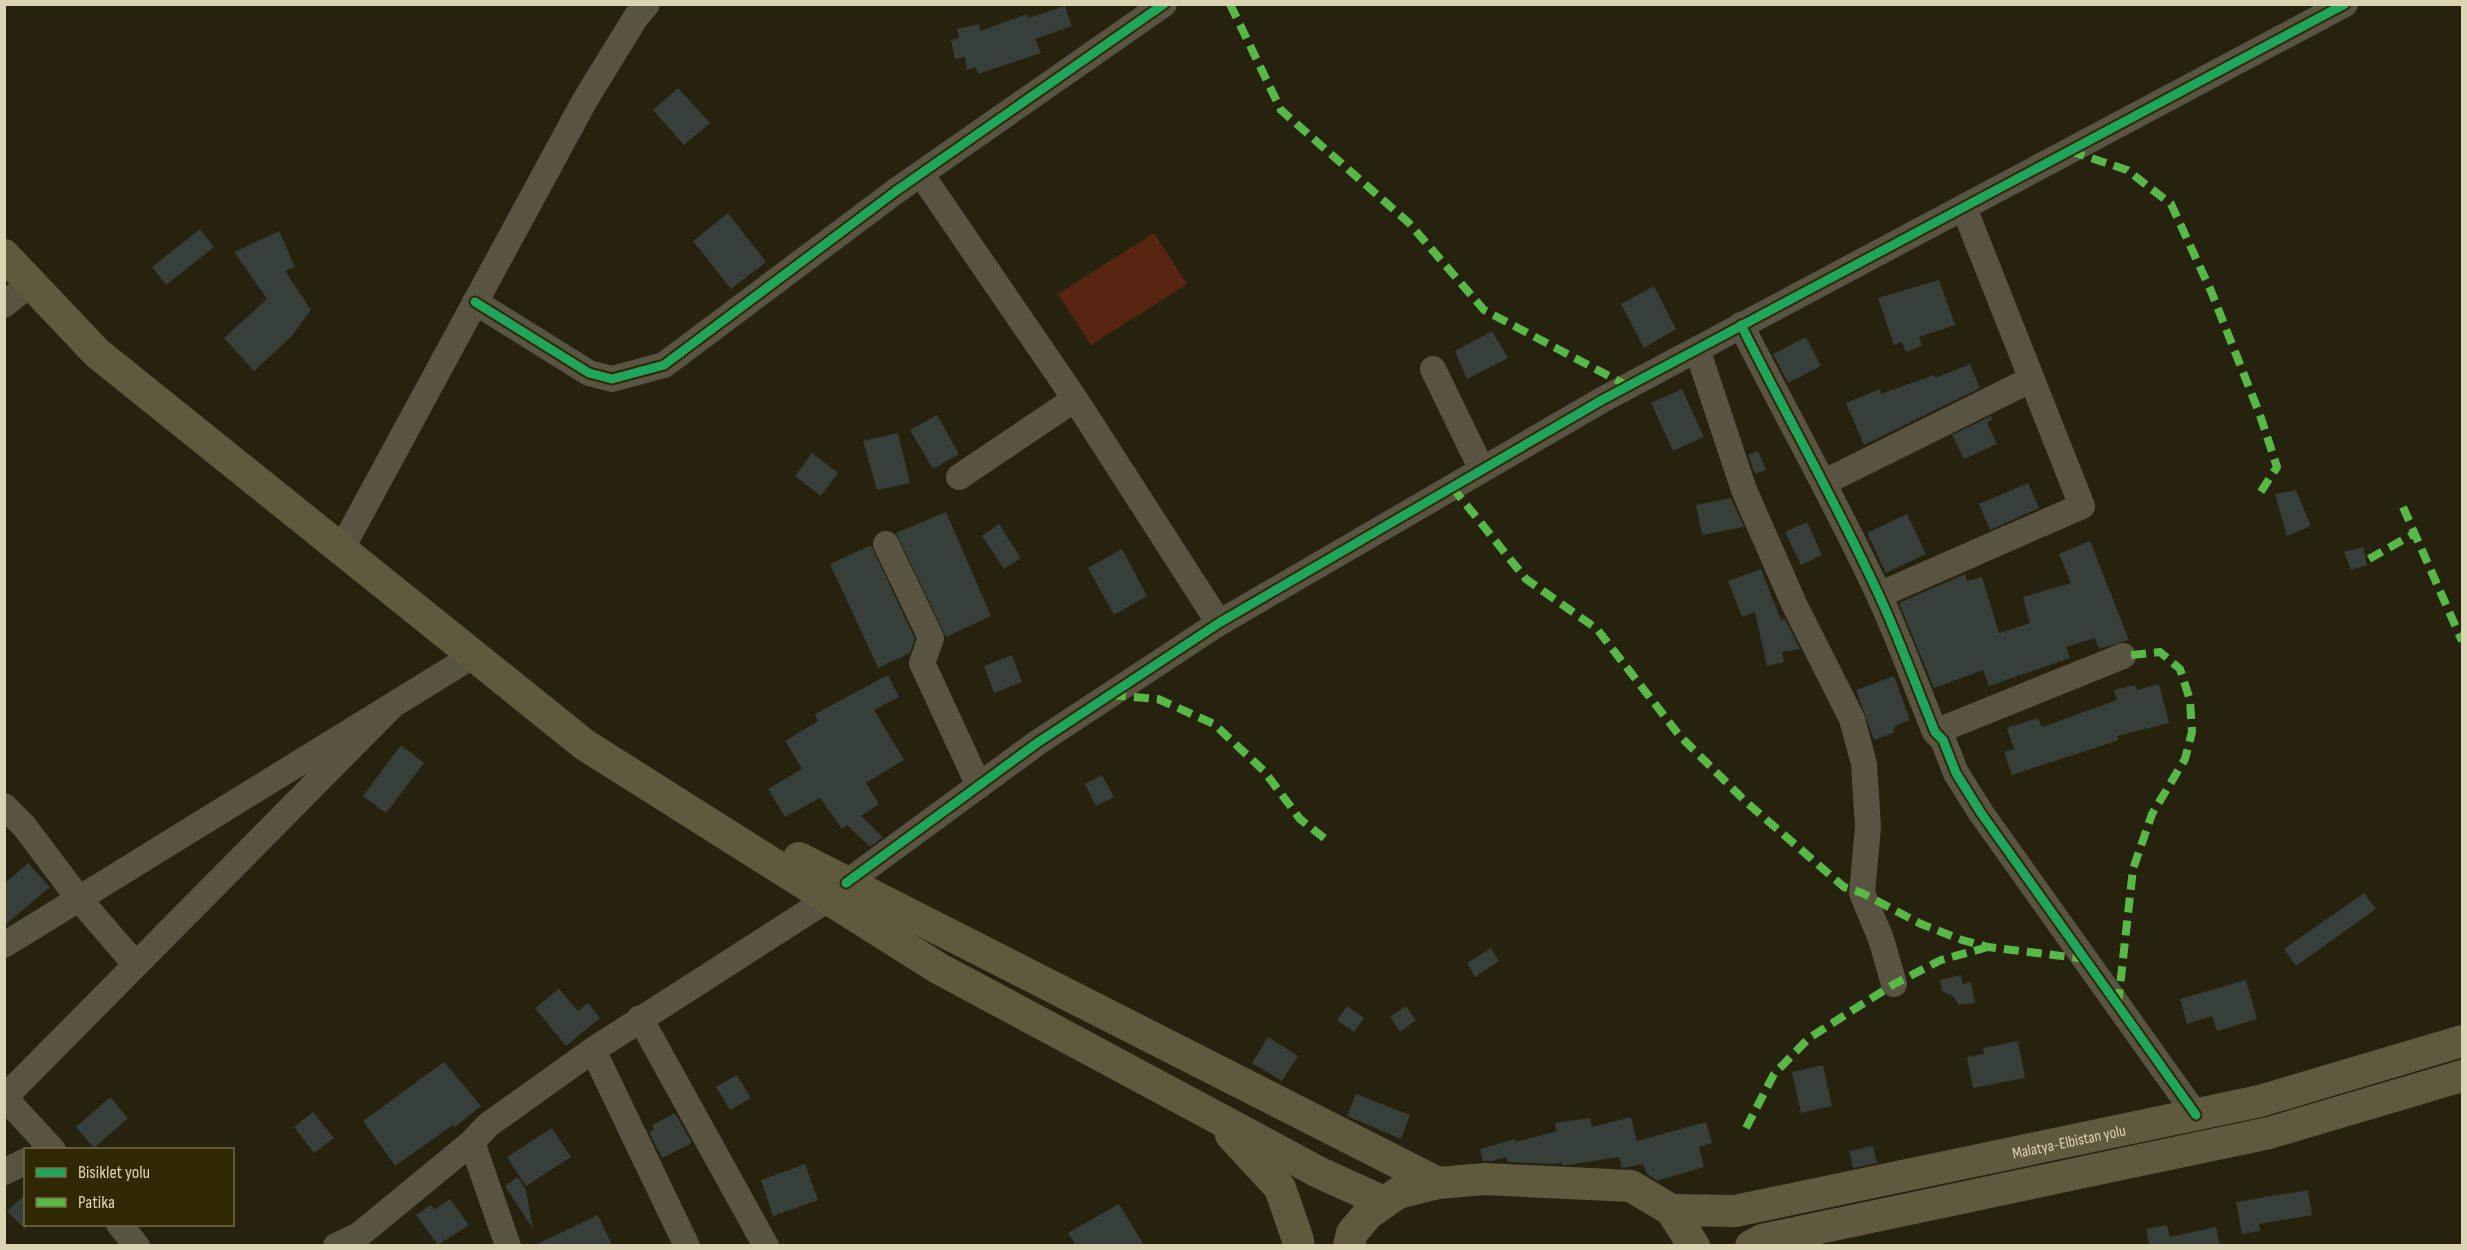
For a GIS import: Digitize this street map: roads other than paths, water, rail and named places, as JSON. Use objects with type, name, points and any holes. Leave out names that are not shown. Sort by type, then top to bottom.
[{"type":"main road","points":[[4,255],[97,353],[585,745],[837,891],[1438,1183]]},
{"type":"main road","points":[[837,891],[938,968],[1320,1173],[1384,1202]]},
{"type":"main road","name":"Malatya-Elbistan yolu","points":[[1671,1210],[1735,1211],[2196,1115],[2260,1101],[2463,1041]]},
{"type":"main road","name":"Malatya-Elbistan yolu","points":[[1751,1245],[1762,1240],[2269,1133],[2463,1076]]},
{"type":"main road","points":[[1214,1116],[1280,1188],[1298,1245]]},
{"type":"main road","points":[[1349,1245],[1352,1233],[1368,1214],[1398,1193],[1438,1183],[1485,1179],[1631,1186],[1671,1210],[1694,1245]]},
{"type":"street","points":[[342,548],[585,100],[636,17],[647,4]]},
{"type":"street","points":[[476,302],[589,373],[612,379],[664,365],[921,174],[1164,4]]},
{"type":"street","points":[[336,1245],[359,1235],[472,1142],[488,1125],[593,1050],[837,891],[1037,743],[1219,624],[1602,400],[2345,4]]},
{"type":"street","points":[[921,174],[1075,399],[1219,624]]},
{"type":"street","points":[[1879,595],[2082,506],[1964,208]]},
{"type":"street","points":[[4,305],[31,283]]},
{"type":"street","points":[[1741,325],[1780,405],[1825,482],[1879,595],[1935,732],[1943,740],[1956,773],[1981,813],[2196,1115]]},
{"type":"street","points":[[1697,349],[1744,490],[1795,606],[1852,719],[1864,764],[1868,827],[1862,893],[1881,939],[1894,984]]},
{"type":"street","points":[[1433,369],[1482,470]]},
{"type":"street","points":[[1825,482],[2032,379]]},
{"type":"street","points":[[959,477],[1075,399]]},
{"type":"street","points":[[886,544],[931,638],[922,663],[979,786]]},
{"type":"street","points":[[4,945],[474,655]]},
{"type":"street","points":[[1935,732],[2123,657]]},
{"type":"street","points":[[44,1146],[5,1097],[393,705]]},
{"type":"street","points":[[4,806],[24,826],[79,899],[136,965]]},
{"type":"street","points":[[640,1018],[766,1245]]},
{"type":"street","points":[[593,1050],[687,1245]]},
{"type":"street","points":[[472,1142],[508,1245]]},
{"type":"street","points":[[4,1172],[24,1162]]},
{"type":"street","points":[[121,1226],[136,1245]]}]
